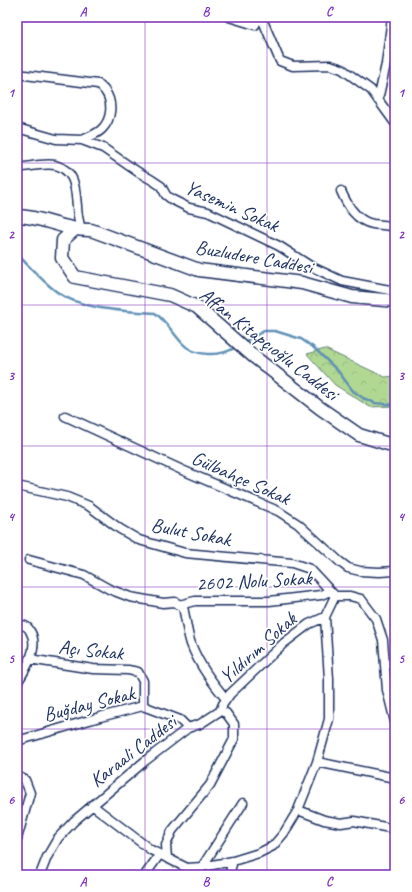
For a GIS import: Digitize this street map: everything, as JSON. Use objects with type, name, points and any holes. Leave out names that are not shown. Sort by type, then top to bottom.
[{"type":"street","points":[[229,17],[256,25],[264,18],[280,61],[293,66],[330,64],[342,69],[370,90],[395,123]]},
{"type":"street","points":[[378,100],[386,64],[390,18]]},
{"type":"street","points":[[17,74],[98,84],[105,91],[110,104],[109,118],[102,129],[92,136],[82,140]]},
{"type":"street","name":"Yasemin Sokak","points":[[17,128],[56,139],[82,140],[103,148],[161,186],[166,195],[171,199],[189,208],[208,212],[279,246],[312,267],[342,281],[395,291]]},
{"type":"street","points":[[17,168],[54,165],[64,170],[71,176],[75,184],[77,230]]},
{"type":"street","points":[[341,191],[347,204],[360,219],[371,224],[395,227]]},
{"type":"street","name":"Buzludere Caddesi","points":[[17,216],[49,222],[77,230],[90,230],[199,270],[302,282],[352,297],[395,301]]},
{"type":"street","name":"Affan Kitapçıoğlu Caddesi","points":[[77,230],[63,240],[62,258],[75,277],[170,295],[197,307],[253,356],[320,408],[359,435],[395,446]]},
{"type":"street","name":"Gülbahçe Sokak","points":[[66,416],[188,472],[278,511],[298,524],[348,568],[360,571],[395,571]]},
{"type":"street","name":"Bulut Sokak","points":[[17,486],[67,497],[89,506],[120,529],[139,540],[186,553],[292,563],[310,569],[333,593]]},
{"type":"street","name":"2602 Nolu Sokak","points":[[29,560],[84,575],[109,589],[130,597],[163,603],[175,602],[179,604],[195,601],[269,601],[333,593]]},
{"type":"street","points":[[92,805],[151,850],[187,872],[202,867],[259,854],[273,846],[284,833],[298,810],[317,762],[329,719],[326,617],[333,593],[361,599],[376,619],[383,640],[387,690],[395,722]]},
{"type":"street","points":[[179,604],[183,608],[190,643],[195,654],[206,674],[226,699]]},
{"type":"street","name":"Yıldırım Sokak","points":[[220,712],[226,699],[242,681],[284,643],[309,624],[326,617]]},
{"type":"street","points":[[17,624],[22,624],[30,629],[34,638],[33,649],[17,683]]},
{"type":"street","name":"Açı Sokak","points":[[29,659],[93,669],[128,670],[138,672],[143,681],[144,706]]},
{"type":"street","name":"Buğday Sokak","points":[[17,741],[144,706],[180,720],[188,728]]},
{"type":"street","points":[[145,875],[163,856],[172,831],[210,785],[228,753],[234,739],[234,724],[226,713],[220,712]]},
{"type":"street","name":"Karaali Caddesi","points":[[40,875],[47,857],[58,838],[74,821],[145,761],[188,728],[200,724],[220,712]]},
{"type":"street","points":[[317,762],[395,778]]},
{"type":"street","points":[[17,776],[25,780],[30,793],[17,839]]},
{"type":"street","points":[[202,867],[243,803]]},
{"type":"street","points":[[298,810],[324,820],[342,823],[354,821],[395,829]]},
{"type":"street","points":[[229,875],[233,861]]},
{"type":"green space","points":[[325,349],[385,377],[395,376],[395,406],[370,407],[335,385],[307,354]]},
{"type":"waterway","points":[[17,254],[46,283],[67,298],[91,306],[155,313],[182,343],[193,351],[215,354],[223,353],[236,347]]},
{"type":"waterway","points":[[244,342],[264,331],[275,331],[301,339],[313,347],[338,371],[353,391],[363,398],[375,403],[395,405]]}]
